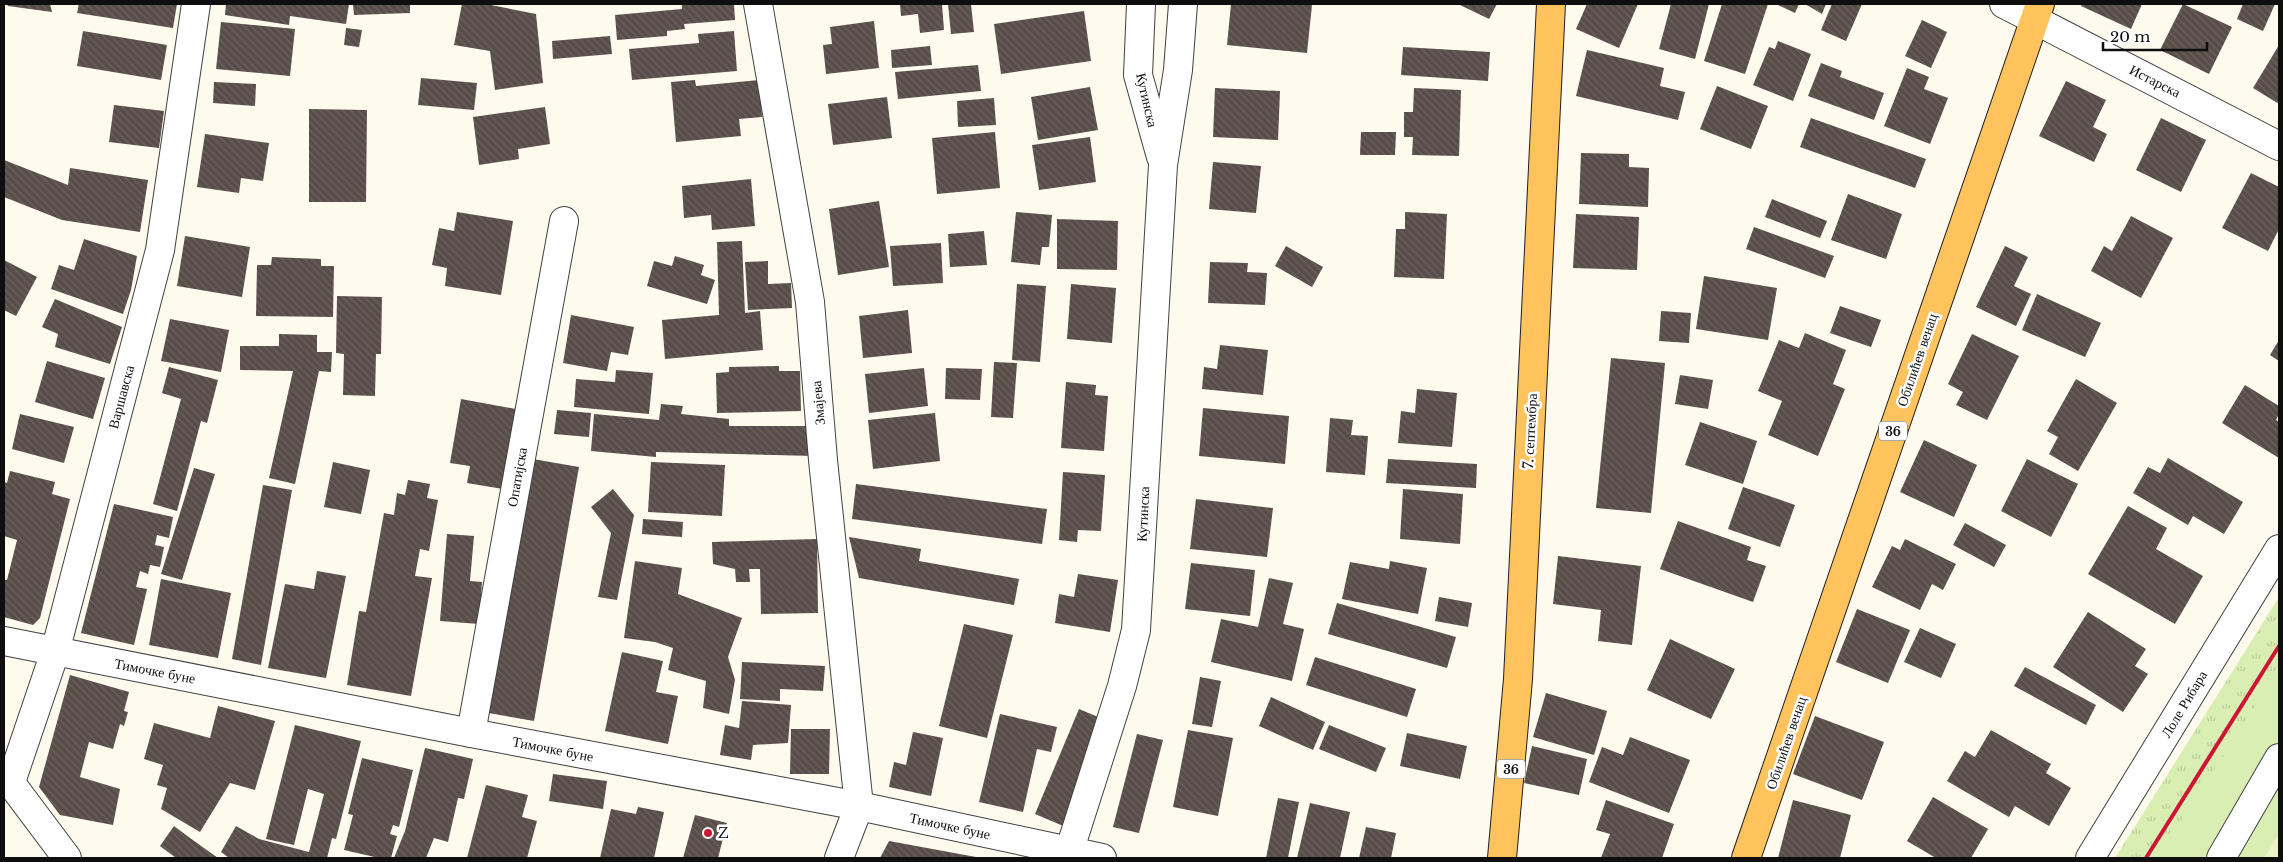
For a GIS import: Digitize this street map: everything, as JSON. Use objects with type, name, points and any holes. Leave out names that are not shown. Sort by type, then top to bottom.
[{"type":"main road","name":"7. септембра","points":[[1502,858],[1518,679],[1551,4]]},
{"type":"main road","name":"Обилићев венац","points":[[1746,858],[2037,11]]},
{"type":"street","name":"Варшавска","points":[[7,778],[55,652],[160,250],[196,4]]},
{"type":"street","name":"Змајева","points":[[758,4],[810,302],[823,460],[859,806]]},
{"type":"street","name":"Кутинска","points":[[1141,4],[1138,75],[1163,166]]},
{"type":"street","name":"Кутинска","points":[[1069,852],[1122,686],[1136,630],[1163,166],[1178,70],[1183,4]]},
{"type":"street","name":"Истарска","points":[[2004,4],[2037,11],[2279,146]]},
{"type":"street","name":"Опатијска","points":[[471,733],[564,221]]},
{"type":"street","name":"Лоле Рибара","points":[[2090,858],[2279,549]]},
{"type":"street","name":"Тимочке буне","points":[[4,641],[471,733],[859,806],[1102,858]]},
{"type":"street","points":[[2220,858],[2279,758]]},
{"type":"street","points":[[7,778],[67,858]]},
{"type":"street","points":[[839,858],[859,806]]},
{"type":"green space","points":[[2279,597],[2279,858],[2115,858]]},
{"type":"green space","points":[[2279,669],[2279,858],[2157,858],[2277,672]]},
{"type":"green space","points":[[2279,834],[2279,858],[2264,858]]},
{"type":"building","points":[[7,4],[50,4],[52,12],[8,6]]},
{"type":"building","points":[[79,4],[177,4],[173,28],[77,13]]},
{"type":"building","points":[[226,4],[349,4],[346,24],[290,16],[289,25],[225,15]]},
{"type":"building","points":[[353,4],[410,4],[410,13],[354,15]]},
{"type":"building","points":[[462,4],[486,4],[536,14],[543,83],[495,90],[490,51],[454,45]]},
{"type":"building","points":[[682,4],[734,4],[735,20],[684,24],[685,29],[667,31],[667,36],[617,40],[615,15],[682,9]]},
{"type":"building","points":[[900,4],[942,4],[944,30],[920,33],[918,14],[901,16]]},
{"type":"building","points":[[948,4],[971,4],[974,32],[951,34]]},
{"type":"building","points":[[1231,4],[1312,5],[1307,53],[1227,45]]},
{"type":"building","points":[[1458,4],[1497,4],[1489,19]]},
{"type":"building","points":[[1587,4],[1638,4],[1619,48],[1576,29]]},
{"type":"building","points":[[1671,4],[1709,4],[1695,59],[1659,49]]},
{"type":"building","points":[[1722,4],[1768,4],[1745,74],[1704,61]]},
{"type":"building","points":[[1776,4],[1799,4],[1795,13]]},
{"type":"building","points":[[1805,4],[1826,4],[1822,14]]},
{"type":"building","points":[[1832,4],[1862,4],[1846,41],[1821,30]]},
{"type":"building","points":[[2082,4],[2142,4],[2131,29],[2081,6]]},
{"type":"building","points":[[2183,4],[2232,27],[2209,74],[2160,50]]},
{"type":"building","points":[[2243,4],[2275,4],[2263,31],[2237,19]]},
{"type":"building","points":[[1084,11],[1091,61],[1001,74],[994,24]]},
{"type":"building","points":[[1922,20],[1947,32],[1931,68],[1905,56]]},
{"type":"building","points":[[874,21],[879,68],[826,74],[823,45],[832,44],[830,27]]},
{"type":"building","points":[[221,22],[295,29],[290,76],[216,69]]},
{"type":"building","points":[[346,28],[362,30],[359,47],[344,45]]},
{"type":"building","points":[[83,31],[167,45],[161,80],[77,66]]},
{"type":"building","points":[[734,31],[737,71],[632,80],[629,49],[699,43],[698,34]]},
{"type":"building","points":[[610,36],[612,54],[553,59],[552,41]]},
{"type":"building","points":[[1778,41],[1811,54],[1793,101],[1753,85],[1769,47],[1775,49]]},
{"type":"building","points":[[2279,45],[2279,104],[2253,88]]},
{"type":"building","points":[[930,46],[932,65],[892,68],[891,50]]},
{"type":"building","points":[[1403,47],[1490,52],[1488,81],[1401,75]]},
{"type":"building","points":[[1587,50],[1664,68],[1660,86],[1685,92],[1678,120],[1576,96]]},
{"type":"building","points":[[1821,63],[1842,71],[1840,77],[1884,93],[1874,120],[1808,96]]},
{"type":"building","points":[[978,65],[981,91],[898,99],[895,72]]},
{"type":"building","points":[[1907,68],[1929,77],[1924,89],[1948,98],[1930,144],[1884,126]]},
{"type":"building","points":[[421,78],[477,83],[474,110],[418,105]]},
{"type":"building","points":[[695,80],[696,86],[759,80],[762,117],[739,119],[741,136],[676,142],[671,82]]},
{"type":"building","points":[[2066,81],[2106,100],[2093,127],[2107,134],[2094,162],[2039,136]]},
{"type":"building","points":[[214,82],[256,84],[255,106],[213,103]]},
{"type":"building","points":[[1717,86],[1768,106],[1751,149],[1700,129]]},
{"type":"building","points":[[1090,87],[1098,130],[1038,140],[1031,97]]},
{"type":"building","points":[[1215,88],[1280,91],[1278,140],[1213,137]]},
{"type":"building","points":[[1414,88],[1461,90],[1459,156],[1412,155],[1413,137],[1404,137],[1404,112],[1413,112]]},
{"type":"building","points":[[887,97],[892,138],[833,145],[828,104]]},
{"type":"building","points":[[994,98],[996,125],[958,127],[957,101]]},
{"type":"building","points":[[114,105],[164,111],[159,148],[109,142]]},
{"type":"building","points":[[545,107],[550,144],[518,149],[519,159],[479,165],[473,117]]},
{"type":"building","points":[[309,109],[367,110],[366,202],[309,202]]},
{"type":"building","points":[[1811,118],[1926,159],[1915,188],[1800,147]]},
{"type":"building","points":[[2161,118],[2206,140],[2181,192],[2136,170]]},
{"type":"building","points":[[995,132],[1000,188],[937,194],[932,138]]},
{"type":"building","points":[[1361,132],[1396,132],[1395,155],[1360,155]]},
{"type":"building","points":[[205,134],[269,143],[263,181],[241,178],[239,193],[197,187]]},
{"type":"building","points":[[1090,137],[1096,182],[1039,190],[1032,145]]},
{"type":"building","points":[[1581,153],[1629,154],[1629,167],[1649,168],[1648,207],[1579,204]]},
{"type":"building","points":[[4,160],[68,185],[70,168],[148,180],[140,232],[62,220],[4,197]]},
{"type":"building","points":[[1213,162],[1261,166],[1256,213],[1209,209]]},
{"type":"building","points":[[2251,173],[2279,187],[2279,229],[2268,251],[2222,228]]},
{"type":"building","points":[[751,179],[755,226],[712,230],[711,215],[684,218],[682,186]]},
{"type":"building","points":[[1848,194],[1902,214],[1886,259],[1831,240]]},
{"type":"building","points":[[1772,199],[1827,221],[1820,238],[1765,217]]},
{"type":"building","points":[[879,201],[889,267],[838,275],[829,209]]},
{"type":"building","points":[[457,212],[513,221],[501,295],[445,286],[447,268],[432,265],[439,228],[454,231]]},
{"type":"building","points":[[1016,212],[1052,215],[1049,247],[1042,247],[1040,265],[1011,262]]},
{"type":"building","points":[[1405,212],[1447,214],[1444,279],[1394,277],[1396,229],[1405,229]]},
{"type":"building","points":[[1576,214],[1639,217],[1637,270],[1573,268]]},
{"type":"building","points":[[2131,216],[2173,238],[2141,298],[2091,271],[2104,246],[2112,251]]},
{"type":"building","points":[[1057,219],[1118,221],[1117,270],[1057,269]]},
{"type":"building","points":[[1754,227],[1834,256],[1825,278],[1746,249]]},
{"type":"building","points":[[984,231],[987,265],[950,267],[948,234]]},
{"type":"building","points":[[185,236],[250,247],[242,297],[177,286]]},
{"type":"building","points":[[84,239],[137,256],[131,290],[123,314],[51,289],[59,265],[74,270]]},
{"type":"building","points":[[742,241],[745,313],[760,311],[763,350],[665,359],[662,320],[719,315],[717,242]]},
{"type":"building","points":[[941,243],[943,283],[893,286],[890,246]]},
{"type":"building","points":[[1286,246],[1323,267],[1312,287],[1275,266]]},
{"type":"building","points":[[2005,246],[2028,257],[2014,286],[2031,294],[2016,326],[1976,307]]},
{"type":"building","points":[[675,256],[704,265],[701,275],[715,280],[707,304],[647,286],[654,261],[672,266]]},
{"type":"building","points":[[272,257],[321,259],[321,266],[334,266],[333,317],[256,316],[257,265],[271,265]]},
{"type":"building","points":[[4,260],[37,277],[16,316],[4,310]]},
{"type":"building","points":[[768,261],[768,284],[791,283],[792,308],[748,310],[745,262]]},
{"type":"building","points":[[1210,262],[1248,263],[1247,272],[1267,273],[1265,305],[1208,303]]},
{"type":"building","points":[[1704,276],[1777,288],[1768,340],[1696,329]]},
{"type":"building","points":[[1017,284],[1046,286],[1040,362],[1012,360]]},
{"type":"building","points":[[1071,284],[1116,288],[1112,343],[1067,339]]},
{"type":"building","points":[[2037,294],[2101,323],[2085,357],[2022,330]]},
{"type":"building","points":[[337,296],[382,297],[381,354],[376,354],[375,396],[343,395],[344,354],[336,353]]},
{"type":"building","points":[[55,299],[122,327],[110,364],[55,347],[58,334],[42,327]]},
{"type":"building","points":[[1840,306],[1881,320],[1871,347],[1830,333]]},
{"type":"building","points":[[908,310],[912,353],[863,358],[859,316]]},
{"type":"building","points":[[1661,311],[1691,313],[1689,343],[1659,341]]},
{"type":"building","points":[[571,315],[634,327],[628,355],[611,352],[607,371],[563,363]]},
{"type":"building","points":[[170,319],[229,330],[221,372],[161,361]]},
{"type":"building","points":[[1805,333],[1846,350],[1833,384],[1845,389],[1818,456],[1768,435],[1782,401],[1758,391],[1779,340],[1799,348]]},
{"type":"building","points":[[279,334],[317,335],[317,352],[332,352],[331,372],[319,371],[295,484],[269,478],[293,371],[240,370],[240,346],[279,346]]},
{"type":"building","points":[[1972,334],[2019,356],[1987,420],[1956,405],[1963,392],[1948,384]]},
{"type":"building","points":[[2279,340],[2279,361],[2270,355]]},
{"type":"building","points":[[1220,345],[1268,350],[1263,395],[1202,389],[1204,367],[1217,369]]},
{"type":"building","points":[[1611,358],[1665,363],[1651,513],[1596,508]]},
{"type":"building","points":[[47,361],[105,378],[93,419],[35,402]]},
{"type":"building","points":[[994,362],[1017,363],[1013,418],[991,417]]},
{"type":"building","points":[[779,366],[779,371],[800,371],[801,411],[717,413],[716,373],[729,372],[729,367]]},
{"type":"building","points":[[169,367],[218,380],[207,423],[201,421],[177,511],[153,504],[181,399],[162,393]]},
{"type":"building","points":[[924,368],[928,406],[869,413],[865,374]]},
{"type":"building","points":[[946,368],[982,369],[980,400],[945,399]]},
{"type":"building","points":[[616,370],[653,373],[649,414],[574,407],[576,379],[615,382]]},
{"type":"building","points":[[1680,375],[1713,380],[1708,409],[1675,404]]},
{"type":"building","points":[[2076,379],[2117,403],[2078,471],[2049,454],[2058,437],[2047,431]]},
{"type":"building","points":[[1066,382],[1096,385],[1095,395],[1108,396],[1104,451],[1061,448]]},
{"type":"building","points":[[2245,385],[2279,406],[2279,414],[2276,420],[2279,422],[2279,458],[2222,423]]},
{"type":"building","points":[[1417,389],[1457,393],[1452,447],[1398,443],[1401,411],[1415,413]]},
{"type":"building","points":[[461,399],[516,409],[503,489],[467,483],[470,466],[450,463]]},
{"type":"building","points":[[661,404],[683,406],[681,414],[729,419],[729,426],[811,426],[815,456],[656,452],[656,457],[591,451],[594,414],[659,420]]},
{"type":"building","points":[[1203,408],[1289,416],[1285,464],[1199,456]]},
{"type":"building","points":[[557,410],[591,413],[589,437],[554,434]]},
{"type":"building","points":[[935,413],[940,461],[873,469],[868,420]]},
{"type":"building","points":[[20,414],[74,427],[64,463],[12,449]]},
{"type":"building","points":[[1330,418],[1353,420],[1351,435],[1368,436],[1365,475],[1326,472]]},
{"type":"building","points":[[1700,422],[1757,441],[1743,484],[1685,465]]},
{"type":"building","points":[[1924,440],[1977,465],[1954,517],[1900,492]]},
{"type":"building","points":[[527,458],[579,467],[534,721],[483,712]]},
{"type":"building","points":[[2168,458],[2243,502],[2224,534],[2193,516],[2188,525],[2133,493],[2148,467],[2160,473]]},
{"type":"building","points":[[1388,459],[1477,464],[1476,488],[1386,483]]},
{"type":"building","points":[[2027,459],[2078,484],[2051,537],[2001,511]]},
{"type":"building","points":[[333,462],[370,470],[361,514],[324,507]]},
{"type":"building","points":[[651,462],[725,465],[722,516],[648,512]]},
{"type":"building","points":[[194,468],[215,474],[182,580],[161,574]]},
{"type":"building","points":[[10,471],[55,482],[52,494],[70,499],[40,618],[33,625],[4,617],[4,580],[7,580],[17,540],[4,536],[4,482],[7,483]]},
{"type":"building","points":[[1063,472],[1105,475],[1101,531],[1078,530],[1077,542],[1059,540]]},
{"type":"building","points":[[408,480],[430,484],[427,498],[438,500],[429,551],[420,549],[415,576],[432,578],[411,696],[347,685],[359,611],[366,612],[384,513],[394,515],[397,493],[405,495]]},
{"type":"building","points":[[856,484],[1047,509],[1042,544],[852,519]]},
{"type":"building","points":[[263,485],[292,490],[261,665],[232,659]]},
{"type":"building","points":[[1743,487],[1795,505],[1780,547],[1728,529]]},
{"type":"building","points":[[613,489],[634,515],[617,600],[598,597],[611,533],[591,507]]},
{"type":"building","points":[[1403,489],[1463,494],[1460,544],[1400,539]]},
{"type":"building","points":[[1196,499],[1273,508],[1267,557],[1190,549]]},
{"type":"building","points":[[114,504],[173,517],[169,538],[157,535],[155,545],[164,547],[160,567],[150,565],[148,574],[140,571],[136,587],[147,589],[134,645],[81,633]]},
{"type":"building","points":[[2128,506],[2167,528],[2156,549],[2203,576],[2175,624],[2088,574]]},
{"type":"building","points":[[643,519],[683,522],[682,537],[642,534]]},
{"type":"building","points":[[1678,521],[1751,547],[1747,560],[1766,566],[1753,602],[1660,569]]},
{"type":"building","points":[[1965,523],[2006,545],[1994,567],[1953,545]]},
{"type":"building","points":[[447,534],[474,536],[470,581],[482,582],[479,624],[440,621]]},
{"type":"building","points":[[849,537],[921,549],[919,561],[1019,579],[1014,605],[859,578]]},
{"type":"building","points":[[817,539],[818,613],[761,614],[760,569],[749,569],[750,582],[736,582],[735,569],[713,564],[712,542]]},
{"type":"building","points":[[1905,539],[1956,564],[1943,590],[1932,584],[1920,610],[1872,587],[1892,546],[1900,550]]},
{"type":"building","points":[[1558,556],[1641,566],[1632,645],[1598,641],[1601,610],[1553,604]]},
{"type":"building","points":[[635,561],[682,568],[678,594],[742,618],[728,657],[735,680],[729,714],[703,708],[706,681],[668,670],[673,648],[655,642],[624,638]]},
{"type":"building","points":[[1390,561],[1427,568],[1418,614],[1342,599],[1350,562],[1389,569]]},
{"type":"building","points":[[1191,563],[1255,570],[1250,616],[1185,609]]},
{"type":"building","points":[[317,571],[346,576],[326,678],[268,668],[285,584],[314,589]]},
{"type":"building","points":[[1078,574],[1118,580],[1110,632],[1055,623],[1059,594],[1074,597]]},
{"type":"building","points":[[1269,578],[1293,583],[1283,624],[1304,629],[1292,681],[1211,662],[1221,619],[1258,627]]},
{"type":"building","points":[[161,579],[231,593],[218,658],[149,645]]},
{"type":"building","points":[[1439,597],[1472,603],[1468,627],[1435,621]]},
{"type":"building","points":[[1337,603],[1456,637],[1447,668],[1328,634]]},
{"type":"building","points":[[1857,609],[1910,630],[1888,683],[1836,662]]},
{"type":"building","points":[[2088,612],[2146,649],[2135,666],[2148,674],[2123,712],[2053,667]]},
{"type":"building","points":[[964,624],[1013,635],[987,738],[939,726]]},
{"type":"building","points":[[1920,628],[1956,644],[1941,678],[1904,662]]},
{"type":"building","points":[[1670,639],[1735,669],[1711,719],[1647,690]]},
{"type":"building","points":[[622,652],[663,661],[656,692],[678,696],[668,744],[605,731]]},
{"type":"building","points":[[1315,657],[1416,689],[1407,717],[1306,685]]},
{"type":"building","points":[[742,662],[825,666],[823,691],[780,689],[780,701],[740,699]]},
{"type":"building","points":[[2025,667],[2096,705],[2086,725],[2014,686]]},
{"type":"building","points":[[70,675],[129,692],[124,711],[128,712],[124,726],[120,724],[113,749],[89,742],[80,777],[120,789],[113,825],[60,815],[39,787]]},
{"type":"building","points":[[1200,677],[1221,681],[1212,727],[1192,724]]},
{"type":"building","points":[[1546,693],[1607,711],[1594,755],[1533,737]]},
{"type":"building","points":[[1271,697],[1325,722],[1313,750],[1259,726]]},
{"type":"building","points":[[742,701],[791,705],[788,743],[753,745],[751,760],[720,755],[725,725],[739,728]]},
{"type":"building","points":[[218,706],[275,721],[255,790],[230,783],[200,832],[161,809],[167,788],[157,785],[163,765],[144,759],[154,723],[210,738]]},
{"type":"building","points":[[1079,709],[1103,719],[1068,828],[1035,814]]},
{"type":"building","points":[[1000,714],[1057,727],[1051,752],[1037,749],[1023,812],[979,802]]},
{"type":"building","points":[[1815,716],[1884,742],[1862,800],[1793,774]]},
{"type":"building","points":[[295,725],[361,741],[336,839],[332,838],[327,858],[229,858],[221,852],[236,826],[259,839],[309,852],[324,794],[308,789],[294,845],[266,839]]},
{"type":"building","points":[[1329,725],[1386,748],[1376,772],[1319,749]]},
{"type":"building","points":[[791,729],[830,729],[829,774],[790,774]]},
{"type":"building","points":[[1188,730],[1233,738],[1218,816],[1173,807]]},
{"type":"building","points":[[1991,730],[2051,764],[2046,773],[2071,788],[2049,826],[2015,806],[2009,817],[1947,781],[1965,751],[1975,757]]},
{"type":"building","points":[[913,732],[943,738],[931,796],[889,787],[894,762],[906,765]]},
{"type":"building","points":[[1407,733],[1467,746],[1460,779],[1400,766]]},
{"type":"building","points":[[1137,734],[1163,740],[1139,833],[1113,827]]},
{"type":"building","points":[[1630,737],[1690,760],[1669,813],[1589,782],[1602,747],[1623,755]]},
{"type":"building","points":[[1532,746],[1587,759],[1579,795],[1524,783]]},
{"type":"building","points":[[425,748],[473,759],[464,799],[458,798],[448,842],[434,838],[426,858],[394,858],[405,831]]},
{"type":"building","points":[[362,758],[413,770],[399,827],[393,825],[390,834],[397,836],[391,858],[379,858],[344,850],[353,815],[348,814]]},
{"type":"building","points":[[553,774],[607,781],[603,809],[549,801]]},
{"type":"building","points":[[486,785],[528,795],[522,817],[537,821],[527,858],[467,858]]},
{"type":"building","points":[[1933,797],[1988,829],[1971,858],[1936,858],[1907,841]]},
{"type":"building","points":[[1278,798],[1299,802],[1288,858],[1266,858]]},
{"type":"building","points":[[1606,800],[1674,824],[1662,858],[1601,858],[1610,834],[1596,830]]},
{"type":"building","points":[[1793,800],[1851,815],[1840,858],[1778,858]]},
{"type":"building","points":[[1310,803],[1350,812],[1340,858],[1297,858]]},
{"type":"building","points":[[638,807],[664,812],[654,858],[600,858],[611,809],[636,814]]},
{"type":"building","points":[[695,815],[727,823],[718,858],[683,858]]},
{"type":"building","points":[[174,826],[218,858],[176,858],[160,846]]},
{"type":"building","points":[[1366,827],[1396,833],[1391,858],[1359,858]]},
{"type":"building","points":[[889,841],[976,857],[976,858],[880,858]]},
{"type":"railway","points":[[2146,858],[2279,646]]},
{"type":"place","name":"Z","points":[[708,833]]}]
